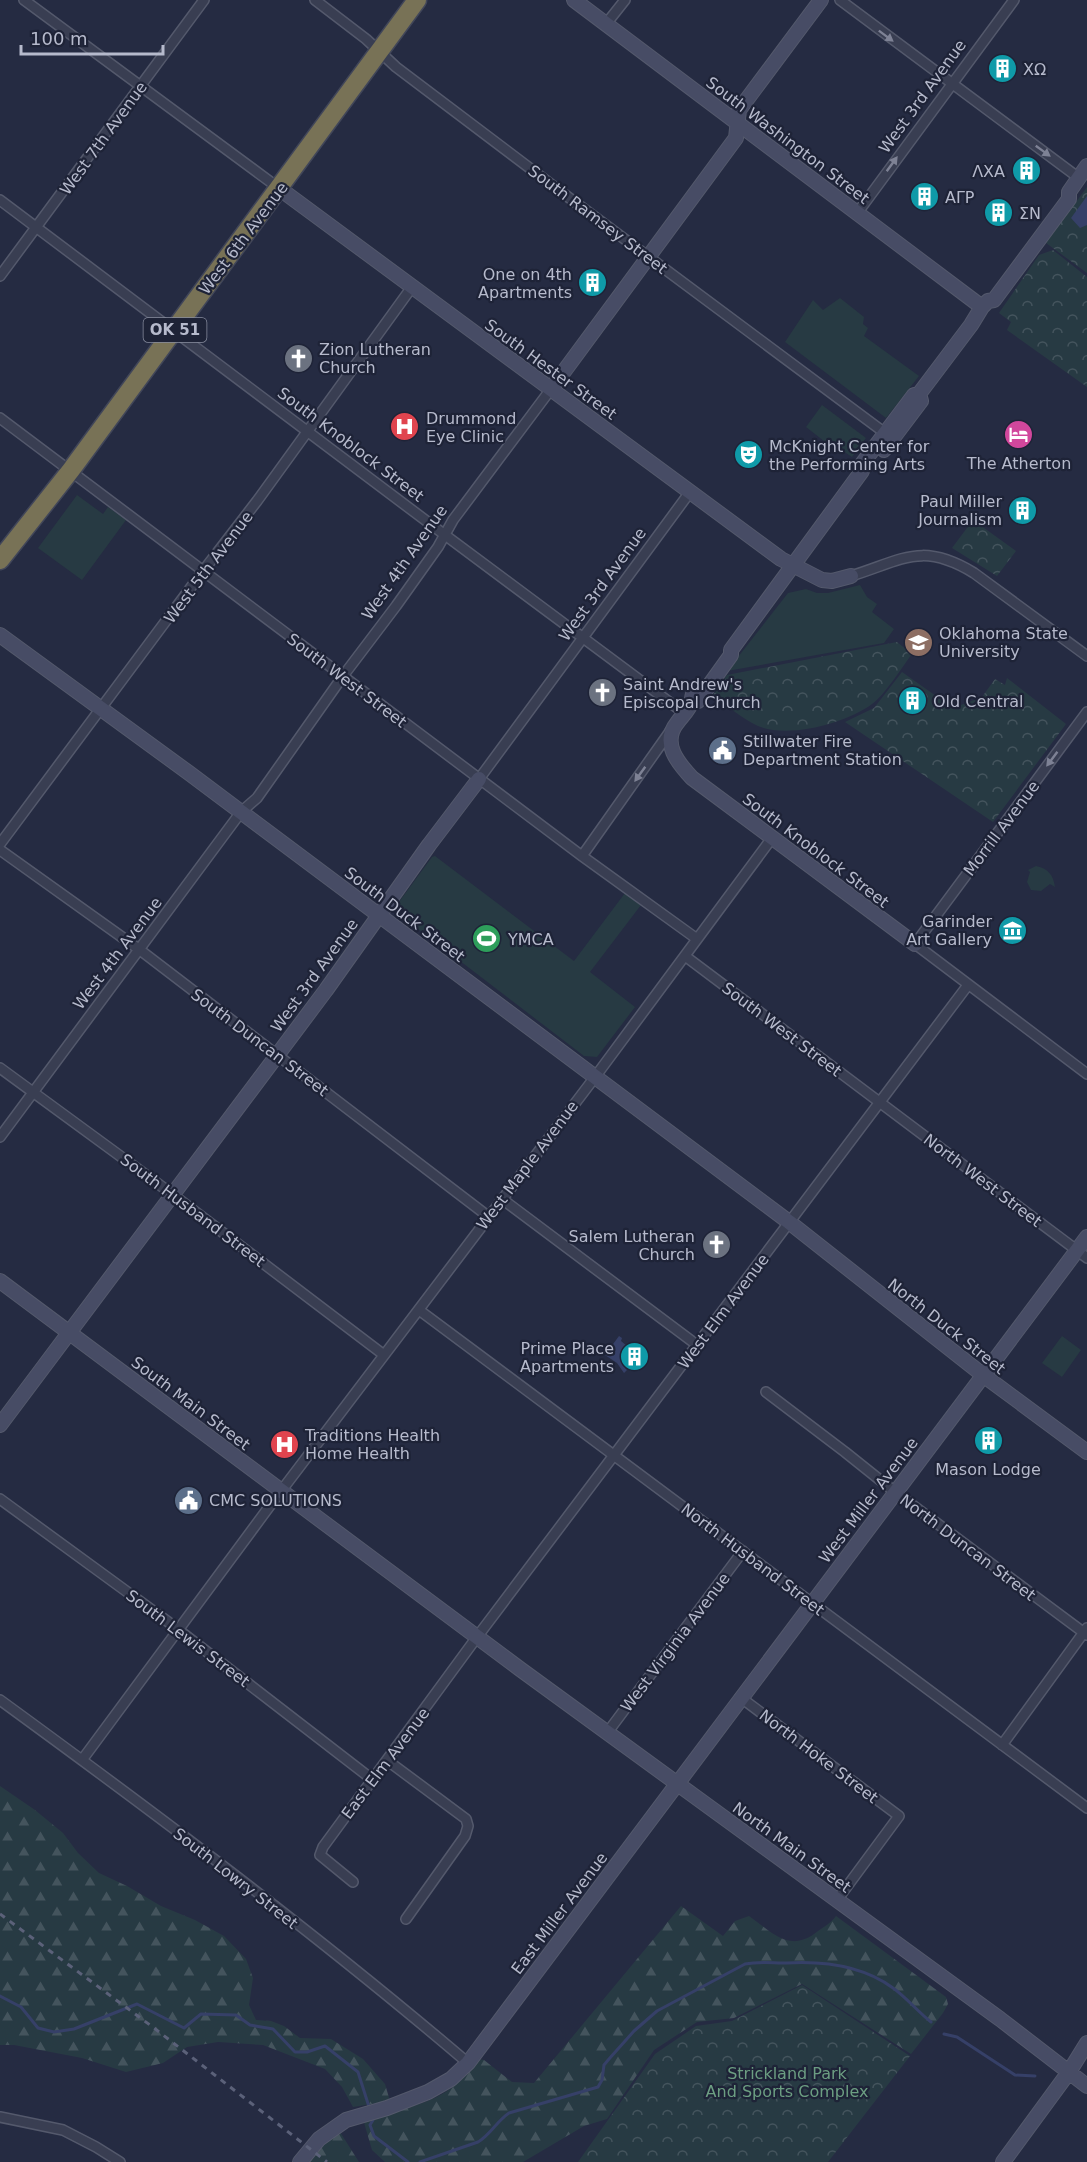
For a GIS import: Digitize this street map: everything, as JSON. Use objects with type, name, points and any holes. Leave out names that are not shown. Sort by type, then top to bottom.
[{"type":"highway","name":"West 6th Avenue","points":[[0,560],[71,470],[417,0]]},
{"type":"street","name":"South Hester Street","points":[[24,0],[782,559],[822,580],[832,581],[915,555],[941,558],[959,564],[974,573],[1087,656]]},
{"type":"street","name":"West 7th Avenue","points":[[0,276],[204,0]]},
{"type":"street","name":"South Ramsey Street","points":[[315,0],[366,39],[396,67],[885,433]]},
{"type":"street","name":"South Washington Street","points":[[574,0],[738,124],[985,304]]},
{"type":"street","points":[[606,24],[625,0]]},
{"type":"street","name":"West 4th Avenue","points":[[0,1137],[241,812],[257,798],[343,676],[396,606],[453,520],[736,138],[739,110],[821,0]]},
{"type":"street","points":[[840,0],[951,83],[1083,172],[1069,192],[1069,199],[1063,208],[994,300],[985,304],[920,394],[921,400],[914,410],[869,470],[862,471]]},
{"type":"street","name":"West 3rd Avenue","points":[[858,212],[1014,0]]},
{"type":"street","name":"South Knoblock Street","points":[[0,200],[583,637],[688,707]]},
{"type":"street","name":"West 5th Avenue","points":[[0,844],[257,501],[412,287]]},
{"type":"street","points":[[582,856],[688,707],[698,701],[707,689],[731,655],[731,650],[862,471],[862,464],[914,394],[920,394]]},
{"type":"street","name":"South West Street","points":[[0,418],[582,856],[697,939]]},
{"type":"street","name":"West 3rd Avenue","points":[[0,1425],[326,990],[690,492]]},
{"type":"street","name":"South Duck Street","points":[[0,635],[241,812],[789,1222]]},
{"type":"street","name":"Morrill Avenue","points":[[915,944],[1087,712]]},
{"type":"street","name":"South Knoblock Street","points":[[674,726],[670,738],[671,750],[680,765],[692,778],[1087,1074]]},
{"type":"street","name":"West Maple Avenue","points":[[82,1760],[772,838]]},
{"type":"street","name":"South Duncan Street","points":[[0,850],[140,950],[265,1048],[276,1054],[489,1217]]},
{"type":"street","name":"South West Street","points":[[685,956],[880,1102]]},
{"type":"street","name":"West Elm Avenue","points":[[477,1637],[968,985]]},
{"type":"street","name":"South Husband Street","points":[[0,1068],[172,1194],[384,1355]]},
{"type":"street","name":"North West Street","points":[[880,1102],[1082,1254]]},
{"type":"street","points":[[502,1199],[697,1345]]},
{"type":"street","name":"North Duck Street","points":[[789,1222],[983,1376],[1087,1452]]},
{"type":"street","name":"West Miller Avenue","points":[[676,1783],[983,1376],[1082,1254],[1087,1237]]},
{"type":"street","name":"South Main Street","points":[[0,1281],[477,1637]]},
{"type":"street","name":"North Husband Street","points":[[419,1310],[1087,1808]]},
{"type":"street","name":"North Duncan Street","points":[[766,1392],[895,1492],[1086,1632]]},
{"type":"street","name":"South Lewis Street","points":[[0,1498],[179,1630],[374,1780]]},
{"type":"street","name":"West Virginia Avenue","points":[[607,1733],[743,1551]]},
{"type":"street","points":[[1002,1745],[1086,1632]]},
{"type":"street","name":"North Main Street","points":[[477,1637],[1087,2086]]},
{"type":"street","name":"East Elm Avenue","points":[[353,1882],[319,1854],[477,1637]]},
{"type":"street","name":"North Hoke Street","points":[[740,1697],[898,1815],[837,1900]]},
{"type":"street","name":"South Lowry Street","points":[[1,1702],[82,1760],[397,2002],[468,2063]]},
{"type":"street","points":[[388,1761],[466,1819],[468,1826],[465,1836],[406,1919]]},
{"type":"street","name":"East Miller Avenue","points":[[300,2162],[320,2139],[346,2120],[366,2112],[387,2108],[441,2086],[468,2063],[676,1783]]},
{"type":"street","points":[[1003,2162],[1069,2072],[1087,2043]]},
{"type":"street","points":[[0,2117],[63,2130],[120,2162]]},
{"type":"green space","points":[[1087,187],[1087,273],[1046,243]]},
{"type":"green space","points":[[1053,250],[1087,277],[1087,387],[1007,330],[1011,322],[999,313],[1039,255]]},
{"type":"green space","points":[[840,298],[864,317],[863,324],[868,328],[864,336],[919,376],[886,418],[785,342],[813,300],[823,310]]},
{"type":"green space","points":[[822,405],[866,438],[852,457],[831,443],[829,445],[806,427]]},
{"type":"green space","points":[[77,495],[103,514],[108,507],[126,520],[82,580],[38,548]]},
{"type":"green space","points":[[973,520],[1016,551],[997,576],[952,548]]},
{"type":"green space","points":[[860,585],[867,597],[877,604],[872,612],[894,629],[884,643],[727,671],[788,593],[806,589],[817,593],[828,593]]},
{"type":"green space","points":[[897,642],[912,654],[887,688],[872,704],[833,723],[801,730],[771,730],[746,720],[713,695],[727,675]]},
{"type":"green space","points":[[902,672],[953,708],[982,697],[995,679],[1005,685],[1007,678],[1066,724],[993,822],[845,722],[874,708]]},
{"type":"green space","name":"YMCA","points":[[435,856],[574,961],[625,893],[641,905],[590,972],[635,1007],[597,1057],[584,1056],[396,912],[396,906]]},
{"type":"green space","points":[[1036,866],[1050,873],[1055,887],[1050,884],[1041,891],[1031,890],[1027,882],[1030,872],[1028,870]]},
{"type":"green space","points":[[1062,1336],[1081,1350],[1062,1377],[1042,1363]]},
{"type":"green space","points":[[0,1786],[63,1833],[78,1853],[99,1873],[224,1936],[246,1959],[253,1978],[249,2005],[256,2020],[271,2021],[284,2026],[300,2038],[331,2039],[363,2059],[385,2084],[390,2101],[353,2107],[342,2087],[325,2069],[263,2045],[218,2042],[187,2047],[163,2063],[126,2072],[82,2058],[14,2045],[0,2045]]},
{"type":"green space","points":[[681,1906],[723,1936],[735,1921],[749,1916],[774,1934],[790,1941],[808,1938],[836,1916],[946,1997],[948,2004],[911,2054],[802,1984],[734,2018],[697,2022],[654,2050],[607,2119],[584,2126],[523,2162],[385,2162],[372,2150],[363,2119],[413,2106],[442,2094],[455,2086],[478,2059],[484,2060],[512,2082],[534,2083]]},
{"type":"green space","name":"Strickland Park And Sports Complex","points":[[802,1985],[910,2056],[828,2162],[578,2162],[655,2054],[696,2026],[732,2021]]},
{"type":"green space","points":[[340,2132],[359,2162],[306,2162],[312,2155]]},
{"type":"water","points":[[1087,196],[1087,225],[1080,228],[1071,218]]},
{"type":"water","points":[[619,1336],[622,1338],[621,1341],[634,1352],[637,1349],[642,1353],[637,1353],[625,1368],[627,1370],[624,1373],[617,1363],[605,1355]]},
{"type":"waterway","points":[[420,2162],[478,2142],[509,2113],[598,2087],[602,2080],[604,2065],[634,2031],[657,2011],[745,1964],[815,1963],[856,1970],[893,1988],[931,2022]]},
{"type":"waterway","points":[[0,1996],[21,2007],[38,2028],[54,2032],[74,2029],[137,2004],[184,2028],[201,2014],[236,2015],[250,2025],[273,2029],[295,2052],[307,2052],[325,2046],[358,2072],[370,2110]]},
{"type":"waterway","points":[[944,2034],[957,2037],[1015,2075],[1035,2076]]},
{"type":"waterway","points":[[372,2116],[373,2120],[370,2125],[374,2136],[408,2162]]},
{"type":"railway","points":[[0,1914],[154,2028],[327,2162]]},
{"type":"place","name":"XΩ","points":[[1002,69]]},
{"type":"place","name":"ΛXA","points":[[1026,171]]},
{"type":"place","name":"AΓP","points":[[924,197]]},
{"type":"place","name":"ΣN","points":[[998,213]]},
{"type":"place","name":"One on 4th Apartments","points":[[593,283]]},
{"type":"place","name":"Zion Lutheran Church","points":[[298,358]]},
{"type":"place","name":"Drummond Eye Clinic","points":[[405,427]]},
{"type":"place","name":"The Atherton","points":[[1019,435]]},
{"type":"place","name":"McKnight Center for the Performing Arts","points":[[748,455]]},
{"type":"place","name":"Paul Miller Journalism","points":[[1023,510]]},
{"type":"place","name":"Oklahoma State University","points":[[918,642]]},
{"type":"place","name":"Saint Andrew's Episcopal Church","points":[[602,693]]},
{"type":"place","name":"Old Central","points":[[912,701]]},
{"type":"place","name":"Stillwater Fire Department Station","points":[[722,750]]},
{"type":"place","name":"Garinder Art Gallery","points":[[1013,930]]},
{"type":"place","name":"YMCA","points":[[487,939]]},
{"type":"place","name":"Salem Lutheran Church","points":[[716,1245]]},
{"type":"place","name":"Prime Place Apartments","points":[[635,1357]]},
{"type":"place","name":"Mason Lodge","points":[[988,1441]]},
{"type":"place","name":"Traditions Health Home Health","points":[[284,1444]]},
{"type":"place","name":"CMC SOLUTIONS","points":[[188,1500]]}]
